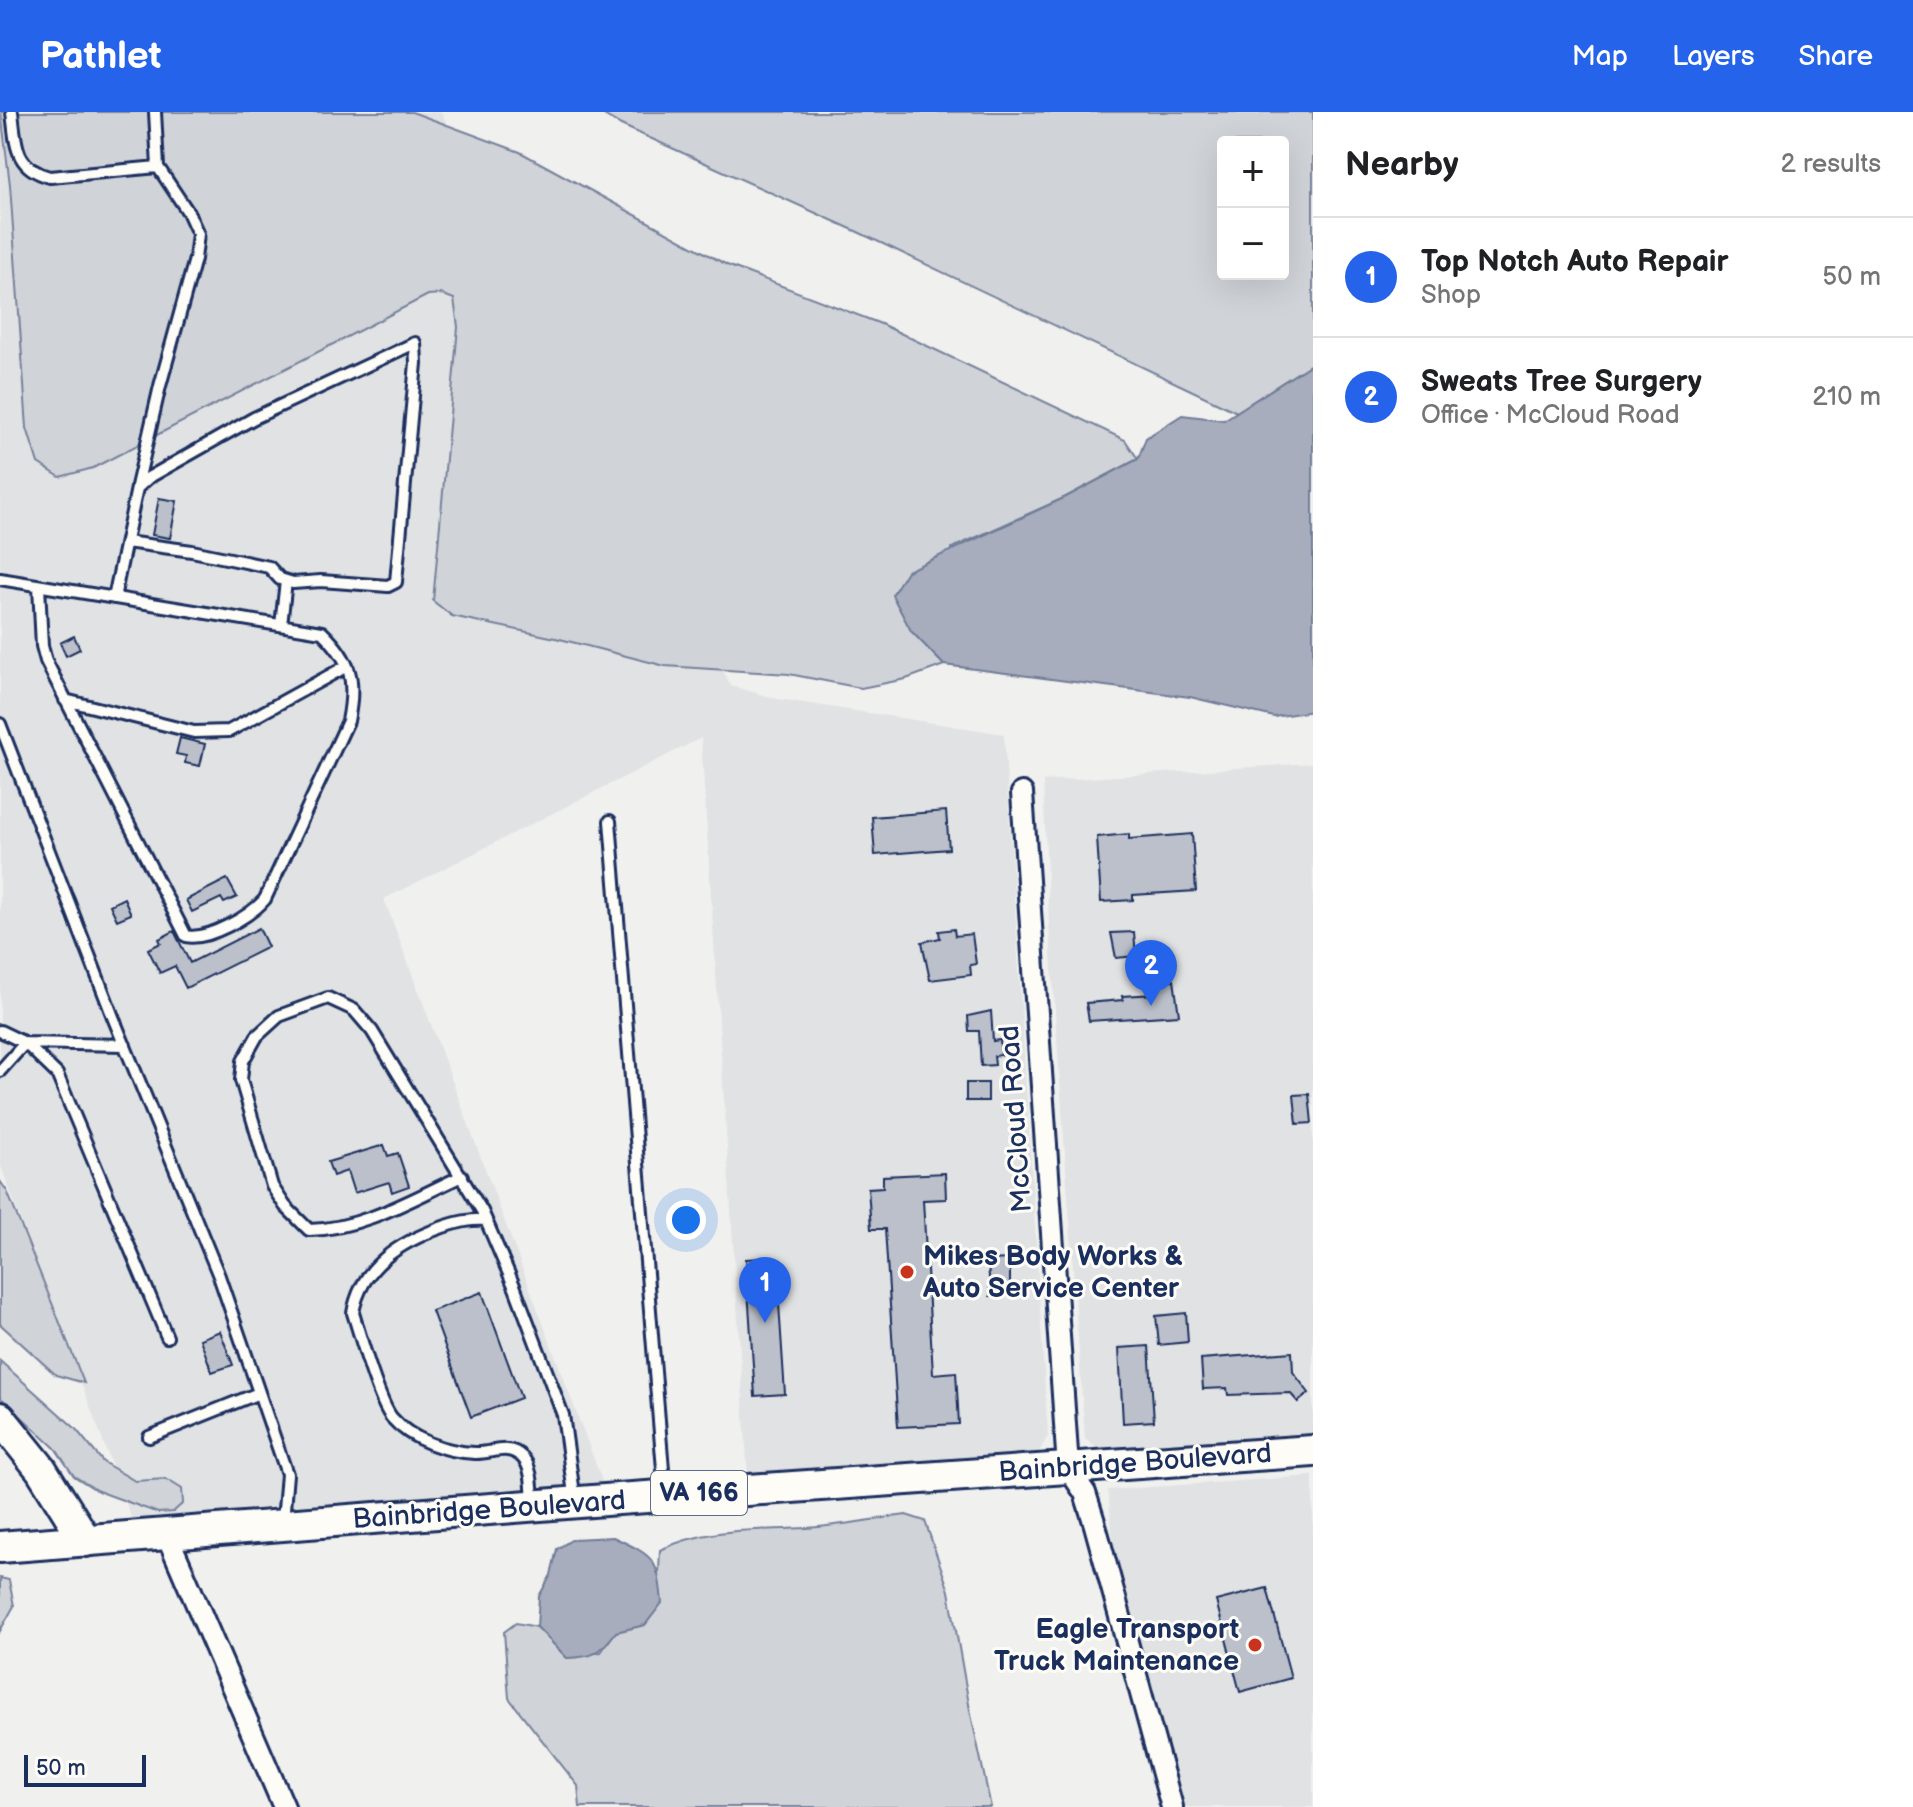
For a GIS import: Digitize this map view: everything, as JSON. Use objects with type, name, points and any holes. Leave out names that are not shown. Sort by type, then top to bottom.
[{"type":"main road","points":[[0,1418],[41,1469],[76,1541]]},
{"type":"main road","points":[[0,1443],[76,1541]]},
{"type":"main road","name":"Bainbridge Boulevard","points":[[0,1547],[1313,1451]]},
{"type":"street","name":"McCloud Road","points":[[1022,793],[1068,1468],[1085,1493],[1095,1525],[1172,1807]]},
{"type":"street","points":[[167,1535],[284,1807]]},
{"type":"lane","points":[[12,112],[17,148],[33,173],[50,177],[158,167]]},
{"type":"lane","points":[[114,598],[160,386],[195,259],[198,234],[188,212],[158,167],[155,112]]},
{"type":"lane","points":[[126,542],[192,551],[269,567],[286,581],[388,586],[396,582],[416,363],[415,343],[254,418],[148,478],[137,488]]},
{"type":"lane","points":[[0,579],[322,632],[332,642],[347,666],[353,694],[348,721],[265,899],[258,908],[210,934],[196,938],[186,936],[46,661],[42,646],[39,586]]},
{"type":"lane","points":[[281,625],[286,581]]},
{"type":"lane","points":[[65,700],[213,734],[229,731],[347,666]]},
{"type":"lane","points":[[0,724],[219,1276],[287,1474],[282,1526]]},
{"type":"lane","points":[[610,821],[665,1496]]},
{"type":"lane","points":[[462,1176],[373,1217],[327,1230],[309,1230],[285,1206],[272,1186],[244,1093],[241,1080],[243,1061],[257,1036],[279,1016],[328,998],[354,1010],[372,1031],[462,1176],[486,1220],[563,1415],[575,1503]]},
{"type":"lane","points":[[0,1031],[25,1043],[57,1074],[167,1337]]},
{"type":"lane","points":[[0,1071],[25,1043],[125,1045]]},
{"type":"lane","points":[[486,1220],[470,1219],[418,1236],[394,1249],[368,1274],[356,1296],[353,1313],[391,1417],[418,1438],[454,1451],[480,1454],[503,1449],[515,1452],[524,1458],[529,1467],[534,1506]]},
{"type":"lane","points":[[149,1437],[259,1393]]},
{"type":"shaded area","points":[[0,112],[441,112],[731,686],[778,699],[1004,734],[1048,1436],[1035,1459],[748,1478],[701,738],[384,899],[605,1489],[133,1522],[0,1164]]},
{"type":"shaded area","points":[[1,112],[412,112],[520,152],[727,265],[881,324],[1125,440],[1138,459],[1066,497],[952,548],[911,631],[944,665],[906,679],[861,688],[789,674],[665,666],[452,616],[433,601],[458,327],[454,299],[441,294],[428,295],[93,468],[60,477],[38,463],[27,428],[10,185]]},
{"type":"shaded area","points":[[599,112],[1313,112],[1313,363],[1237,412],[858,232],[621,125]]},
{"type":"shaded area","points":[[1313,763],[1313,1440],[1106,1455],[1085,1439],[1049,924],[1043,781]]},
{"type":"shaded area","points":[[0,1181],[7,1191],[84,1383],[56,1375],[0,1324]]},
{"type":"shaded area","points":[[0,1361],[75,1428],[103,1462],[135,1481],[166,1479],[182,1489],[183,1503],[173,1512],[158,1513],[98,1491],[74,1476],[55,1448],[0,1397]]},
{"type":"shaded area","points":[[1313,1476],[1313,1807],[1181,1807],[1116,1570],[1108,1490]]},
{"type":"shaded area","points":[[906,1515],[925,1521],[949,1591],[991,1807],[580,1807],[578,1786],[509,1698],[504,1632],[516,1623],[537,1627],[567,1658],[601,1652],[659,1572],[660,1550],[714,1534],[819,1527]]},
{"type":"shaded area","points":[[0,1578],[9,1580],[14,1606],[0,1631]]},
{"type":"water","points":[[1313,363],[1313,711],[1274,717],[1190,697],[944,665],[911,631],[892,595],[907,571],[1066,497],[1138,459],[1146,438],[1182,415],[1224,420]]},
{"type":"water","points":[[613,1537],[651,1560],[656,1567],[662,1603],[645,1625],[616,1632],[600,1650],[590,1655],[567,1658],[537,1627],[539,1596],[551,1575],[557,1549],[573,1539]]},
{"type":"building","points":[[159,498],[177,501],[170,538],[152,535]]},
{"type":"building","points":[[74,636],[80,649],[66,656],[60,643]]},
{"type":"building","points":[[180,738],[205,744],[200,766],[185,763],[186,756],[176,754]]},
{"type":"building","points":[[946,811],[949,849],[875,855],[872,817]]},
{"type":"building","points":[[1129,834],[1129,839],[1192,834],[1196,891],[1133,895],[1133,900],[1101,902],[1097,837]]},
{"type":"building","points":[[227,879],[237,897],[224,903],[221,898],[192,912],[186,900]]},
{"type":"building","points":[[124,898],[131,914],[117,920],[110,905]]},
{"type":"building","points":[[259,928],[268,947],[186,988],[175,966],[160,973],[148,949],[161,943],[159,939],[174,931],[190,963]]},
{"type":"building","points":[[954,929],[955,936],[972,934],[976,964],[970,965],[971,975],[930,980],[922,942],[940,938],[939,931]]},
{"type":"building","points":[[1134,932],[1136,956],[1116,958],[1111,933]]},
{"type":"building","points":[[1155,980],[1174,980],[1179,1015],[1089,1021],[1086,1003],[1156,994]]},
{"type":"building","points":[[991,1011],[993,1041],[1000,1040],[1001,1055],[994,1056],[995,1065],[981,1066],[979,1031],[969,1031],[968,1016]]},
{"type":"building","points":[[966,1083],[988,1083],[988,1101],[966,1101]]},
{"type":"building","points":[[1309,1094],[1312,1123],[1297,1124],[1294,1095]]},
{"type":"building","points":[[384,1145],[388,1156],[398,1153],[409,1186],[392,1192],[389,1182],[354,1193],[347,1171],[333,1176],[328,1162]]},
{"type":"building","name":"Mikes Body Works & Auto Service Center","points":[[945,1173],[946,1199],[923,1200],[933,1374],[956,1372],[959,1424],[898,1427],[885,1229],[871,1229],[868,1188],[883,1187],[883,1176]]},
{"type":"building","points":[[764,1258],[768,1290],[778,1289],[785,1394],[755,1396],[746,1259]]},
{"type":"building","points":[[1010,1259],[1010,1285],[1006,1286],[1006,1296],[990,1296],[988,1260]]},
{"type":"building","points":[[482,1292],[521,1398],[471,1417],[432,1311]]},
{"type":"building","points":[[1186,1313],[1188,1342],[1159,1345],[1156,1316]]},
{"type":"building","points":[[220,1331],[233,1365],[212,1372],[200,1339]]},
{"type":"building","points":[[1149,1346],[1154,1421],[1123,1423],[1119,1348]]},
{"type":"building","points":[[1292,1352],[1293,1372],[1309,1393],[1298,1402],[1290,1393],[1228,1395],[1227,1388],[1203,1389],[1201,1359]]},
{"type":"building","name":"Eagle Transport Truck Maintenance","points":[[1267,1588],[1291,1678],[1240,1692],[1216,1601]]},
{"type":"place","name":"Sweats Tree Surgery","points":[[1151,1006]]},
{"type":"place","name":"Mikes Body Works & Auto Service Center","points":[[907,1272]]},
{"type":"place","name":"Top Notch Auto Repair","points":[[765,1323]]},
{"type":"place","name":"Eagle Transport Truck Maintenance","points":[[1255,1645]]}]
